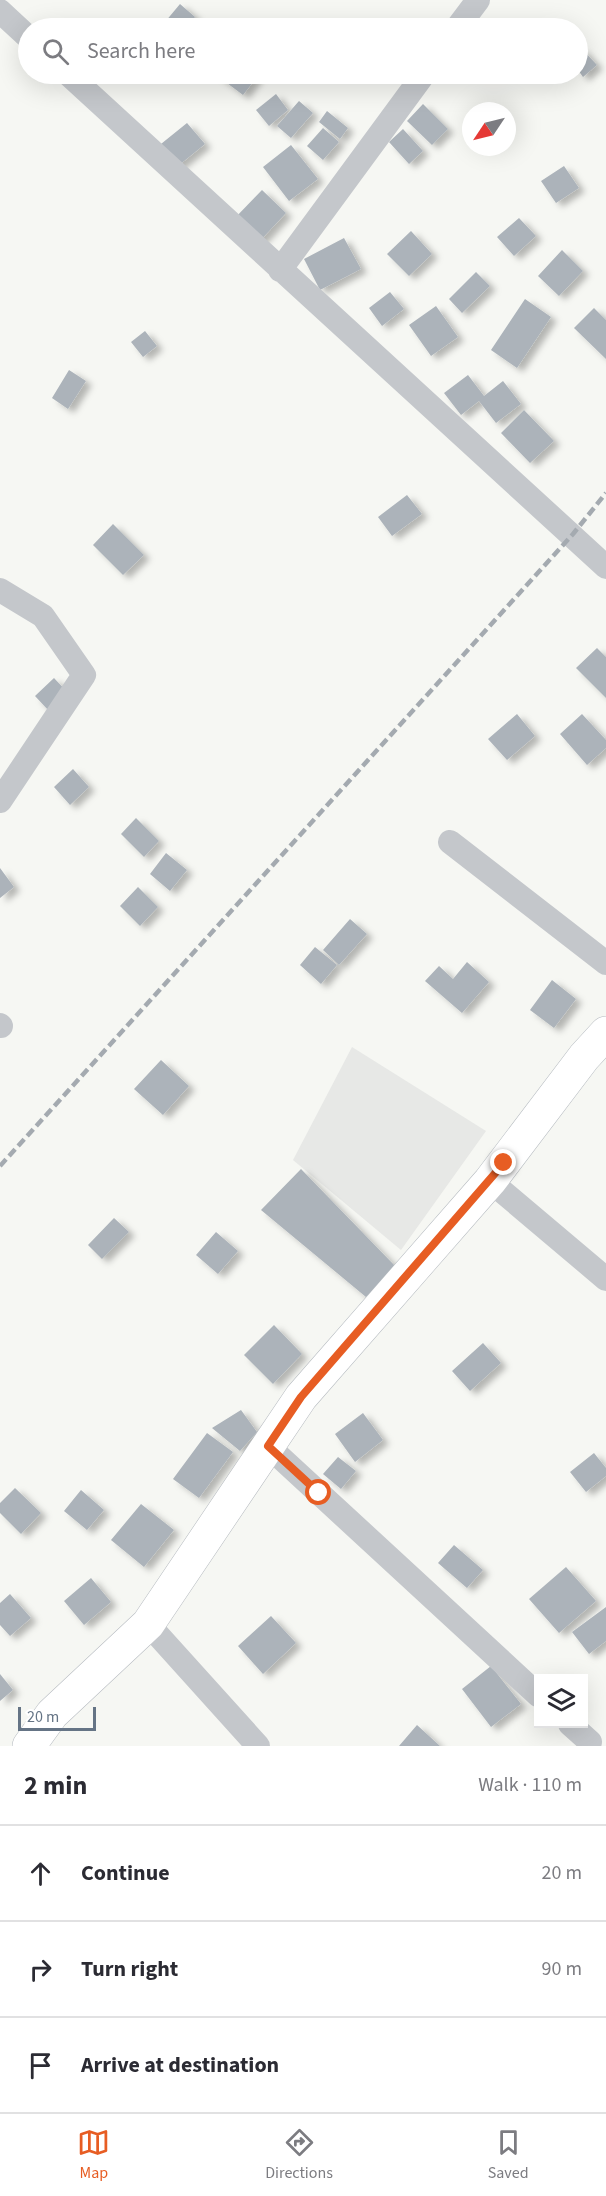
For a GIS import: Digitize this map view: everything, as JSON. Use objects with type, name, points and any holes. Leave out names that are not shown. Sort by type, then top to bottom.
[{"type":"main road","points":[[29,1746],[52,1714],[148,1624],[301,1397],[490,1180],[584,1057],[606,1033]]},
{"type":"street","points":[[464,18],[478,0]]},
{"type":"street","points":[[0,12],[18,28]]},
{"type":"street","points":[[79,84],[606,567]]},
{"type":"street","points":[[280,270],[417,84]]},
{"type":"street","points":[[0,590],[43,616],[84,675],[0,801]]},
{"type":"street","points":[[450,842],[606,963]]},
{"type":"street","points":[[490,1180],[606,1279]]},
{"type":"street","points":[[268,1446],[534,1691]]},
{"type":"street","points":[[148,1624],[258,1746]]},
{"type":"street","points":[[574,1728],[590,1742]]},
{"type":"shaded area","points":[[352,1047],[486,1131],[401,1250],[293,1160]]},
{"type":"building","points":[[180,4],[195,17],[194,18],[168,18]]},
{"type":"building","points":[[588,55],[597,65],[588,73]]},
{"type":"building","points":[[228,84],[252,84],[243,95]]},
{"type":"building","points":[[276,94],[288,110],[269,126],[256,110]]},
{"type":"building","points":[[299,101],[313,113],[291,138],[277,126]]},
{"type":"building","points":[[423,104],[448,129],[432,145],[407,121]]},
{"type":"building","points":[[327,111],[348,128],[340,139],[319,122]]},
{"type":"building","points":[[187,123],[205,144],[173,170],[156,148]]},
{"type":"building","points":[[323,128],[339,142],[323,160],[307,146]]},
{"type":"building","points":[[403,129],[423,151],[409,164],[389,142]]},
{"type":"building","points":[[291,145],[318,179],[289,201],[263,167]]},
{"type":"building","points":[[564,166],[579,188],[556,203],[541,181]]},
{"type":"building","points":[[262,190],[286,213],[257,244],[233,220]]},
{"type":"building","points":[[519,218],[536,236],[514,256],[497,237]]},
{"type":"building","points":[[411,231],[432,254],[409,276],[387,254]]},
{"type":"building","points":[[344,238],[361,269],[320,290],[304,259]]},
{"type":"building","points":[[562,250],[583,271],[559,296],[538,276]]},
{"type":"building","points":[[476,272],[490,286],[462,313],[449,299]]},
{"type":"building","points":[[390,292],[404,309],[382,326],[369,308]]},
{"type":"building","points":[[525,299],[551,317],[517,368],[491,350]]},
{"type":"building","points":[[436,306],[458,337],[431,356],[409,325]]},
{"type":"building","points":[[594,308],[606,320],[606,359],[574,328]]},
{"type":"building","points":[[145,331],[157,346],[143,357],[131,342]]},
{"type":"building","points":[[69,370],[86,381],[68,409],[52,398]]},
{"type":"building","points":[[468,375],[484,396],[503,381],[521,404],[496,423],[479,401],[461,415],[444,393]]},
{"type":"building","points":[[524,410],[554,441],[530,463],[501,433]]},
{"type":"building","points":[[407,495],[422,514],[392,536],[378,517]]},
{"type":"building","points":[[113,524],[144,555],[123,575],[93,545]]},
{"type":"building","points":[[597,648],[606,657],[606,698],[576,668]]},
{"type":"building","points":[[54,678],[68,693],[49,711],[35,696]]},
{"type":"building","points":[[517,714],[535,736],[507,760],[488,739]]},
{"type":"building","points":[[582,714],[606,740],[606,748],[587,765],[560,734]]},
{"type":"building","points":[[73,769],[89,787],[70,805],[54,787]]},
{"type":"building","points":[[136,818],[159,841],[144,857],[121,834]]},
{"type":"building","points":[[166,853],[187,870],[170,891],[150,874]]},
{"type":"building","points":[[0,868],[14,887],[0,898]]},
{"type":"building","points":[[138,887],[158,907],[140,926],[120,906]]},
{"type":"building","points":[[350,919],[367,934],[339,965],[323,950]]},
{"type":"building","points":[[315,947],[337,965],[321,984],[300,965]]},
{"type":"building","points":[[467,962],[489,982],[462,1013],[425,981],[439,966],[453,979]]},
{"type":"building","points":[[552,980],[576,999],[554,1028],[530,1010]]},
{"type":"building","points":[[161,1060],[189,1086],[163,1115],[134,1089]]},
{"type":"building","points":[[301,1169],[396,1267],[366,1297],[261,1210]]},
{"type":"building","points":[[114,1218],[129,1232],[102,1259],[88,1245]]},
{"type":"building","points":[[216,1232],[238,1251],[218,1274],[196,1255]]},
{"type":"building","points":[[274,1325],[302,1354],[273,1384],[244,1355]]},
{"type":"building","points":[[483,1343],[501,1363],[470,1391],[452,1371]]},
{"type":"building","points":[[241,1410],[257,1432],[240,1451],[212,1428]]},
{"type":"building","points":[[363,1413],[383,1440],[355,1462],[335,1434]]},
{"type":"building","points":[[207,1433],[233,1452],[199,1498],[173,1479]]},
{"type":"building","points":[[594,1453],[606,1468],[606,1476],[586,1492],[570,1472]]},
{"type":"building","points":[[338,1457],[356,1471],[341,1489],[323,1474]]},
{"type":"building","points":[[15,1488],[41,1513],[21,1534],[0,1513],[0,1503]]},
{"type":"building","points":[[81,1490],[104,1510],[87,1530],[64,1511]]},
{"type":"building","points":[[141,1504],[174,1530],[144,1567],[111,1540]]},
{"type":"building","points":[[454,1545],[483,1570],[467,1588],[438,1563]]},
{"type":"building","points":[[566,1567],[596,1601],[559,1633],[529,1599]]},
{"type":"building","points":[[91,1578],[111,1602],[84,1625],[64,1601]]},
{"type":"building","points":[[10,1594],[31,1618],[10,1636],[0,1625],[0,1603]]},
{"type":"building","points":[[606,1607],[606,1641],[589,1654],[572,1632]]},
{"type":"building","points":[[271,1616],[296,1643],[263,1674],[238,1646]]},
{"type":"building","points":[[491,1666],[521,1704],[491,1727],[462,1689]]},
{"type":"building","points":[[0,1674],[13,1690],[0,1701]]},
{"type":"building","points":[[417,1725],[440,1746],[399,1746]]},
{"type":"railway","points":[[0,1166],[573,534],[606,493]]},
{"type":"route","points":[[319,1493],[268,1446],[301,1397],[504,1163]]}]
